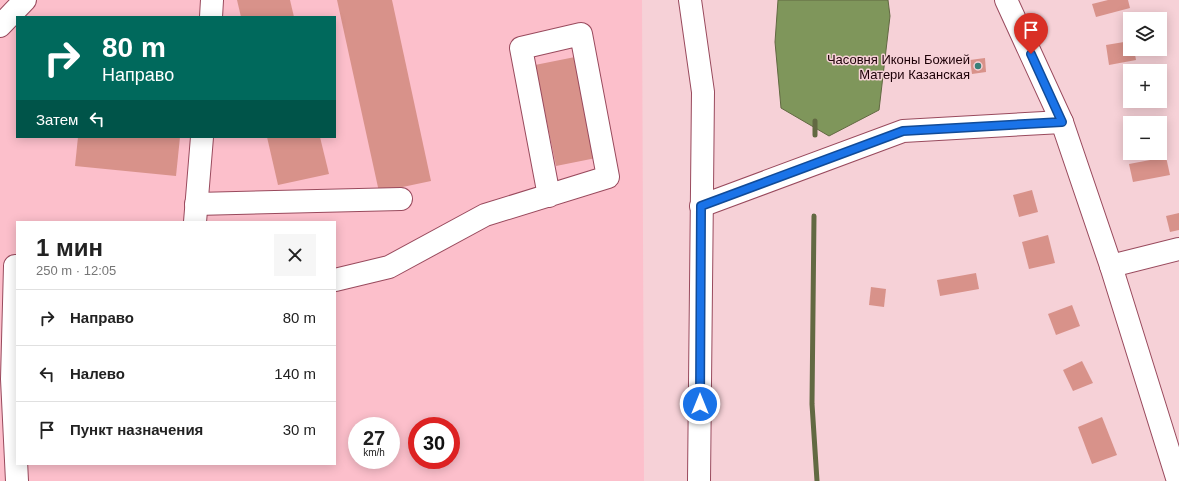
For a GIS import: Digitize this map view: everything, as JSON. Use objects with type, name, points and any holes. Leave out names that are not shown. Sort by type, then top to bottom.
[{"type":"street","points":[[0,26],[25,0]]},
{"type":"street","points":[[211,16],[212,0]]},
{"type":"street","points":[[690,0],[703,92],[699,481]]},
{"type":"street","points":[[1006,0],[1062,122],[1111,266],[1178,481]]},
{"type":"street","points":[[336,280],[389,267],[485,215],[549,196],[608,177],[581,34],[521,48],[549,196]]},
{"type":"street","points":[[701,206],[903,131],[1062,122]]},
{"type":"street","points":[[202,138],[196,213],[401,199]]},
{"type":"street","points":[[1111,266],[1179,249]]},
{"type":"street","points":[[11,265],[6,379],[17,481]]},
{"type":"shaded area","points":[[0,0],[642,0],[644,481],[0,481]]},
{"type":"shaded area","points":[[778,0],[888,0],[890,16],[879,110],[829,136],[781,108],[775,42]]},
{"type":"building","points":[[237,0],[290,0],[294,16],[241,16]]},
{"type":"building","points":[[337,0],[392,0],[431,181],[379,192]]},
{"type":"building","points":[[1108,0],[1128,0],[1130,8],[1096,17],[1092,4]]},
{"type":"building","points":[[1123,42],[1123,56],[1135,56],[1136,60],[1109,65],[1106,45]]},
{"type":"building","points":[[575,57],[596,158],[556,166],[535,65]]},
{"type":"building","name":"Часовня Иконы Божией Матери Казанская","points":[[985,58],[986,72],[972,74],[970,60]]},
{"type":"building","points":[[78,138],[180,138],[176,176],[75,166]]},
{"type":"building","points":[[267,138],[320,138],[329,174],[278,185]]},
{"type":"building","points":[[1150,160],[1167,160],[1170,175],[1133,182],[1129,164]]},
{"type":"building","points":[[1032,190],[1038,212],[1019,217],[1013,195]]},
{"type":"building","points":[[1179,213],[1179,230],[1170,232],[1166,216]]},
{"type":"building","points":[[1048,235],[1055,263],[1029,269],[1022,242]]},
{"type":"building","points":[[976,273],[979,289],[940,296],[937,280]]},
{"type":"building","points":[[871,287],[886,289],[884,307],[869,305]]},
{"type":"building","points":[[1072,305],[1080,326],[1056,335],[1048,314]]},
{"type":"building","points":[[1082,361],[1093,383],[1073,391],[1063,370]]},
{"type":"building","points":[[1102,417],[1117,455],[1092,464],[1078,427]]},
{"type":"waterway","points":[[815,121],[815,135]]},
{"type":"waterway","points":[[814,216],[812,404],[817,481]]},
{"type":"place","name":"Часовня Иконы Божией Матери Казанская","points":[[978,66]]},
{"type":"route","points":[[700,404],[701,206],[903,131],[1062,122],[1031,54]]}]
